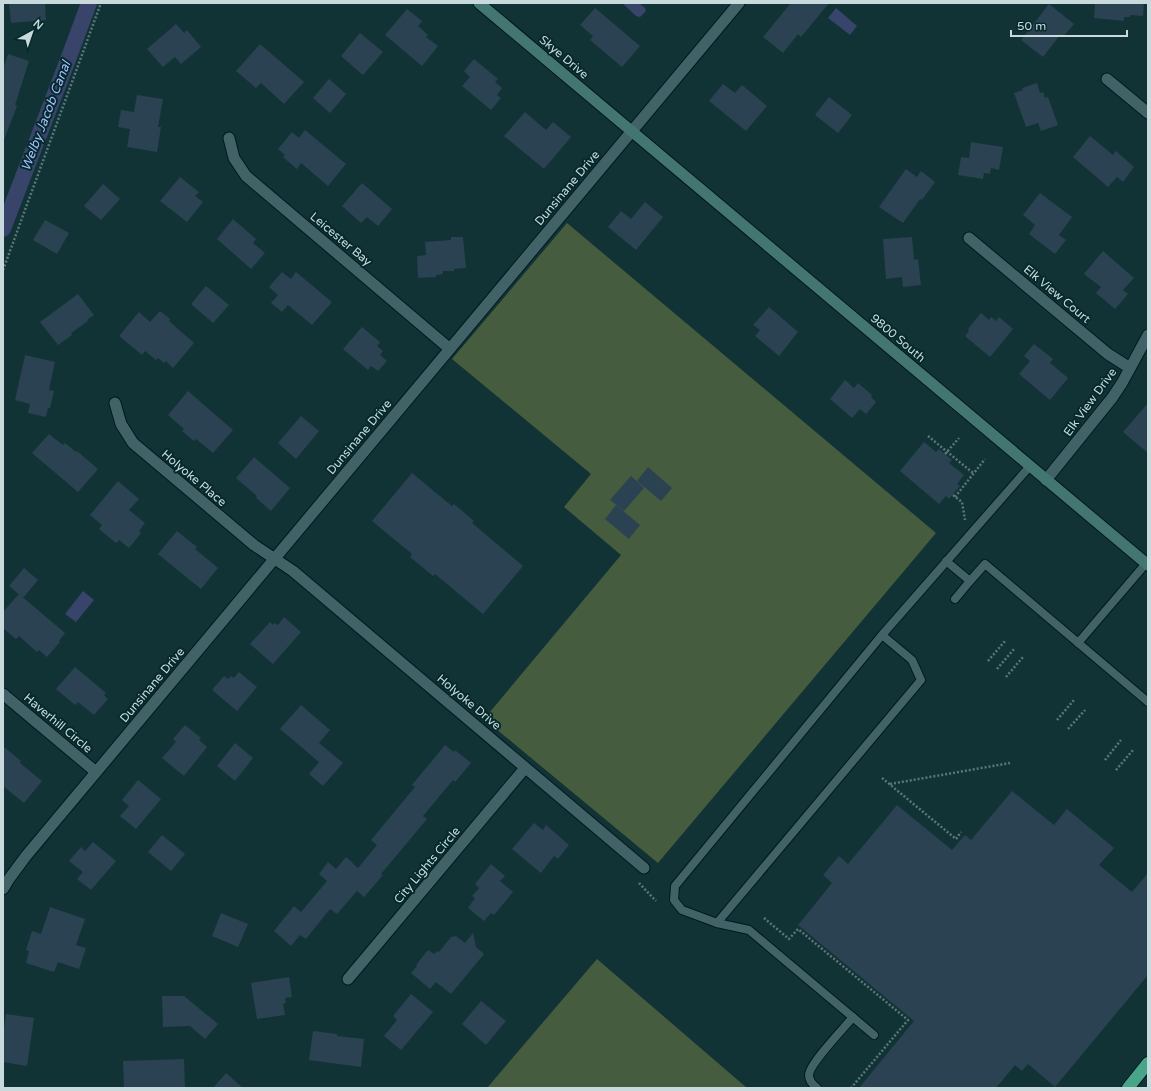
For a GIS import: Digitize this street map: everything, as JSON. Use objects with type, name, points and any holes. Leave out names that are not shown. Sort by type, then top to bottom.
[{"type":"highway","points":[[1128,1088],[1148,1063]]},
{"type":"main road","name":"Skye Drive","points":[[479,3],[631,131]]},
{"type":"main road","name":"9800 South","points":[[631,131],[1147,563]]},
{"type":"street","name":"Dunsinane Drive","points":[[3,889],[26,856],[739,3]]},
{"type":"street","points":[[1107,79],[1148,113]]},
{"type":"street","name":"Leicester Bay","points":[[229,138],[234,158],[246,176],[450,349]]},
{"type":"street","name":"Elk View Court","points":[[969,238],[1108,354],[1130,368]]},
{"type":"street","name":"Elk View Drive","points":[[1046,480],[1112,398],[1148,335]]},
{"type":"street","name":"Holyoke Place","points":[[115,403],[121,424],[133,443],[254,545],[275,558]]},
{"type":"street","name":"Holyoke Drive","points":[[275,558],[294,571],[644,868]]},
{"type":"street","name":"Haverhill Circle","points":[[3,694],[96,772]]},
{"type":"street","name":"City Lights Circle","points":[[348,979],[525,768]]},
{"type":"lane","points":[[874,1035],[749,930],[717,923],[682,910],[674,900],[675,886],[882,635],[1030,466]]},
{"type":"lane","points":[[946,561],[970,581]]},
{"type":"lane","points":[[1078,643],[1147,563]]},
{"type":"lane","points":[[955,599],[985,564],[1148,702]]},
{"type":"lane","points":[[717,923],[921,680],[912,660],[882,635]]},
{"type":"lane","points":[[817,1088],[809,1077],[810,1070],[853,1017]]},
{"type":"path","points":[[3,270],[101,3]]},
{"type":"path","points":[[928,436],[946,453],[973,474]]},
{"type":"path","points":[[946,453],[959,438]]},
{"type":"path","points":[[964,520],[962,502],[954,496],[985,459]]},
{"type":"path","points":[[988,661],[1004,641]]},
{"type":"path","points":[[996,668],[1014,649]]},
{"type":"path","points":[[1006,677],[1023,657]]},
{"type":"path","points":[[1057,720],[1074,700]]},
{"type":"path","points":[[1068,730],[1085,710]]},
{"type":"path","points":[[1105,760],[1121,740]]},
{"type":"path","points":[[1116,770],[1133,750]]},
{"type":"path","points":[[890,784],[1010,763]]},
{"type":"path","points":[[882,778],[956,839],[961,832]]},
{"type":"path","points":[[639,884],[656,901]]},
{"type":"path","points":[[764,918],[789,939],[798,929],[908,1020],[851,1088]]},
{"type":"green space","points":[[567,223],[936,533],[658,863],[484,719],[621,555],[564,507],[591,474],[452,359]]},
{"type":"green space","points":[[597,959],[747,1088],[487,1088]]},
{"type":"water","points":[[622,3],[639,3],[645,8],[646,11],[640,17],[636,16]]},
{"type":"water","points":[[836,8],[857,26],[850,35],[828,18]]},
{"type":"water","points":[[83,591],[94,600],[76,622],[65,614]]},
{"type":"building","points":[[45,3],[46,20],[11,23],[9,4]]},
{"type":"building","points":[[791,3],[829,3],[801,37],[798,34],[783,53],[763,37]]},
{"type":"building","points":[[1095,3],[1144,3],[1143,16],[1130,15],[1130,17],[1124,17],[1124,21],[1094,18]]},
{"type":"building","points":[[1049,4],[1074,24],[1063,37],[1060,35],[1043,57],[1021,40]]},
{"type":"building","points":[[595,8],[640,46],[622,67],[590,40],[593,36],[580,25]]},
{"type":"building","points":[[407,9],[422,21],[418,26],[428,35],[426,37],[438,46],[422,66],[385,35]]},
{"type":"building","points":[[176,24],[184,33],[187,30],[201,47],[181,64],[175,57],[163,67],[147,49]]},
{"type":"building","points":[[360,33],[383,52],[363,75],[341,56]]},
{"type":"building","points":[[260,44],[304,82],[284,104],[261,83],[256,88],[236,71]]},
{"type":"building","points":[[8,54],[29,61],[15,105],[17,106],[4,140],[3,69]]},
{"type":"building","points":[[474,59],[498,79],[495,82],[502,88],[497,95],[501,98],[491,110],[462,86],[470,77],[464,71]]},
{"type":"building","points":[[329,79],[346,94],[330,113],[313,98]]},
{"type":"building","points":[[1037,83],[1040,93],[1043,92],[1045,98],[1048,97],[1058,125],[1041,131],[1038,123],[1026,127],[1014,93],[1023,90],[1022,88]]},
{"type":"building","points":[[723,84],[735,93],[742,85],[767,106],[746,131],[709,101]]},
{"type":"building","points":[[137,95],[163,99],[158,127],[161,127],[157,152],[127,147],[130,129],[118,127],[121,110],[134,112]]},
{"type":"building","points":[[829,97],[852,115],[838,133],[815,115]]},
{"type":"building","points":[[525,112],[546,130],[553,122],[571,137],[544,169],[504,136]]},
{"type":"building","points":[[305,130],[346,164],[328,186],[301,163],[297,169],[283,157],[285,155],[278,149],[292,132],[299,138]]},
{"type":"building","points":[[1090,136],[1113,155],[1116,151],[1134,167],[1123,182],[1117,177],[1108,187],[1073,157]]},
{"type":"building","points":[[971,142],[1003,147],[999,170],[991,168],[990,174],[984,173],[983,179],[958,175],[961,157],[969,158]]},
{"type":"building","points":[[906,169],[917,177],[921,171],[935,182],[922,200],[920,199],[903,223],[879,207]]},
{"type":"building","points":[[180,177],[199,192],[195,196],[203,202],[187,222],[160,201]]},
{"type":"building","points":[[362,183],[392,209],[378,226],[367,217],[361,223],[342,206]]},
{"type":"building","points":[[103,184],[120,199],[101,220],[84,206]]},
{"type":"building","points":[[1040,193],[1072,217],[1059,235],[1066,240],[1055,254],[1029,234],[1035,225],[1023,215]]},
{"type":"building","points":[[645,202],[663,217],[636,250],[608,227],[621,211],[631,219]]},
{"type":"building","points":[[233,219],[256,239],[253,243],[265,253],[251,269],[217,239]]},
{"type":"building","points":[[45,220],[69,233],[57,254],[33,240]]},
{"type":"building","points":[[451,237],[463,237],[466,268],[454,269],[454,271],[443,271],[443,274],[436,275],[436,277],[418,278],[417,256],[426,255],[425,242],[451,240]]},
{"type":"building","points":[[912,237],[914,260],[918,259],[921,285],[903,287],[902,277],[886,279],[883,239]]},
{"type":"building","points":[[1103,251],[1134,278],[1123,290],[1128,294],[1115,309],[1096,293],[1101,287],[1084,274]]},
{"type":"building","points":[[282,272],[291,279],[296,272],[332,302],[312,325],[288,305],[282,312],[271,303],[278,295],[269,287]]},
{"type":"building","points":[[206,286],[229,305],[213,323],[191,304]]},
{"type":"building","points":[[78,294],[94,315],[71,333],[72,335],[58,345],[40,322]]},
{"type":"building","points":[[769,307],[798,332],[779,356],[755,336],[760,330],[753,325]]},
{"type":"building","points":[[160,311],[194,343],[173,368],[166,361],[164,363],[158,358],[156,360],[145,351],[142,355],[119,336],[139,312],[150,322]]},
{"type":"building","points":[[981,313],[989,320],[991,317],[996,321],[999,317],[1013,329],[990,357],[965,336],[969,331],[968,329]]},
{"type":"building","points":[[362,327],[380,342],[377,346],[383,351],[380,355],[387,361],[378,371],[371,366],[368,370],[343,349]]},
{"type":"building","points":[[1034,344],[1053,359],[1050,363],[1068,378],[1050,400],[1019,374],[1030,361],[1024,356]]},
{"type":"building","points":[[25,355],[55,362],[49,390],[54,391],[46,417],[28,413],[30,404],[15,400]]},
{"type":"building","points":[[845,380],[854,388],[858,383],[872,395],[871,397],[876,402],[866,414],[860,409],[852,418],[830,399]]},
{"type":"building","points":[[188,391],[233,430],[213,453],[196,439],[194,441],[182,431],[184,429],[168,415]]},
{"type":"building","points":[[1148,403],[1148,453],[1123,432]]},
{"type":"building","points":[[301,416],[319,431],[296,459],[278,443]]},
{"type":"building","points":[[49,434],[63,445],[65,443],[76,452],[77,451],[98,469],[78,492],[32,453]]},
{"type":"building","points":[[924,442],[936,452],[939,449],[952,460],[949,463],[964,475],[957,484],[960,486],[949,499],[946,496],[939,504],[900,471]]},
{"type":"building","points":[[254,457],[290,488],[271,511],[256,498],[257,496],[236,478]]},
{"type":"building","points":[[648,467],[672,488],[661,501],[637,481]]},
{"type":"building","points":[[412,473],[452,506],[454,504],[474,521],[472,523],[523,566],[483,614],[435,574],[433,576],[410,557],[412,554],[372,521]]},
{"type":"building","points":[[631,476],[644,488],[624,511],[610,500]]},
{"type":"building","points":[[118,481],[139,499],[129,510],[145,523],[139,531],[141,533],[129,548],[119,540],[116,543],[99,529],[102,525],[90,515]]},
{"type":"building","points":[[616,505],[640,525],[629,539],[605,519]]},
{"type":"building","points":[[177,531],[197,547],[195,549],[218,568],[201,589],[158,554]]},
{"type":"building","points":[[24,568],[38,580],[23,598],[9,586]]},
{"type":"building","points":[[19,594],[65,633],[59,641],[60,642],[47,657],[39,650],[37,652],[19,636],[16,639],[3,628],[3,612]]},
{"type":"building","points":[[284,617],[301,632],[273,664],[250,644],[270,622],[273,625],[275,623],[278,625]]},
{"type":"building","points":[[75,667],[106,693],[104,695],[108,699],[94,715],[78,702],[75,705],[56,689]]},
{"type":"building","points":[[239,672],[257,687],[237,711],[212,690],[224,676],[228,679],[231,676],[234,678]]},
{"type":"building","points":[[301,705],[330,730],[319,743],[343,763],[323,786],[309,774],[319,762],[280,729]]},
{"type":"building","points":[[185,725],[201,738],[199,740],[207,747],[184,776],[162,758],[176,742],[173,739]]},
{"type":"building","points":[[235,743],[253,758],[235,781],[217,766]]},
{"type":"building","points":[[445,745],[454,752],[455,750],[471,763],[455,782],[453,780],[423,816],[427,819],[381,874],[383,875],[364,897],[357,891],[337,914],[330,909],[306,939],[300,935],[291,946],[274,931],[294,906],[301,912],[327,881],[319,874],[328,862],[336,869],[346,857],[358,868],[377,845],[371,840],[415,787],[412,785]]},
{"type":"building","points":[[3,746],[21,761],[20,763],[42,781],[24,803],[3,786]]},
{"type":"building","points":[[138,780],[161,799],[136,829],[120,816],[129,806],[122,800]]},
{"type":"building","points":[[1012,791],[1054,825],[1067,809],[1114,848],[1099,865],[1132,892],[1148,873],[1148,975],[1055,1087],[1028,1064],[1022,1071],[1015,1065],[996,1088],[859,1088],[914,1021],[798,925],[832,883],[823,875],[839,856],[848,864],[897,805],[952,850],[965,835],[971,840]]},
{"type":"building","points":[[534,823],[543,830],[546,825],[569,845],[558,859],[554,856],[541,873],[512,849]]},
{"type":"building","points":[[162,835],[185,854],[171,871],[148,852]]},
{"type":"building","points":[[93,842],[116,861],[91,890],[77,879],[83,872],[69,861],[81,847],[85,851]]},
{"type":"building","points":[[491,864],[505,876],[500,881],[513,892],[494,915],[491,913],[484,921],[468,908],[475,898],[472,896],[479,888],[475,884]]},
{"type":"building","points":[[50,907],[85,919],[76,945],[86,948],[79,969],[58,962],[54,972],[26,963],[29,951],[26,950],[32,931],[41,934]]},
{"type":"building","points":[[221,913],[248,924],[238,947],[212,936]]},
{"type":"building","points":[[473,933],[476,947],[484,954],[451,994],[436,982],[430,989],[411,973],[428,950],[434,954],[437,951],[439,952],[451,937],[456,936],[465,943]]},
{"type":"building","points":[[289,977],[292,997],[285,998],[286,1003],[283,1004],[285,1015],[257,1019],[251,983]]},
{"type":"building","points":[[411,994],[433,1012],[401,1050],[384,1036],[397,1020],[393,1016]]},
{"type":"building","points":[[162,996],[184,996],[218,1024],[205,1039],[190,1026],[163,1027]]},
{"type":"building","points":[[481,1001],[506,1021],[486,1045],[462,1024]]},
{"type":"building","points":[[6,1014],[34,1018],[27,1066],[3,1062],[3,1035]]},
{"type":"building","points":[[313,1031],[337,1034],[337,1036],[364,1039],[361,1067],[309,1060]]},
{"type":"building","points":[[184,1059],[185,1088],[124,1088],[123,1061]]},
{"type":"building","points":[[226,1073],[243,1088],[213,1088]]},
{"type":"waterway","name":"Welby Jacob Canal","points":[[3,229],[89,3]]}]
